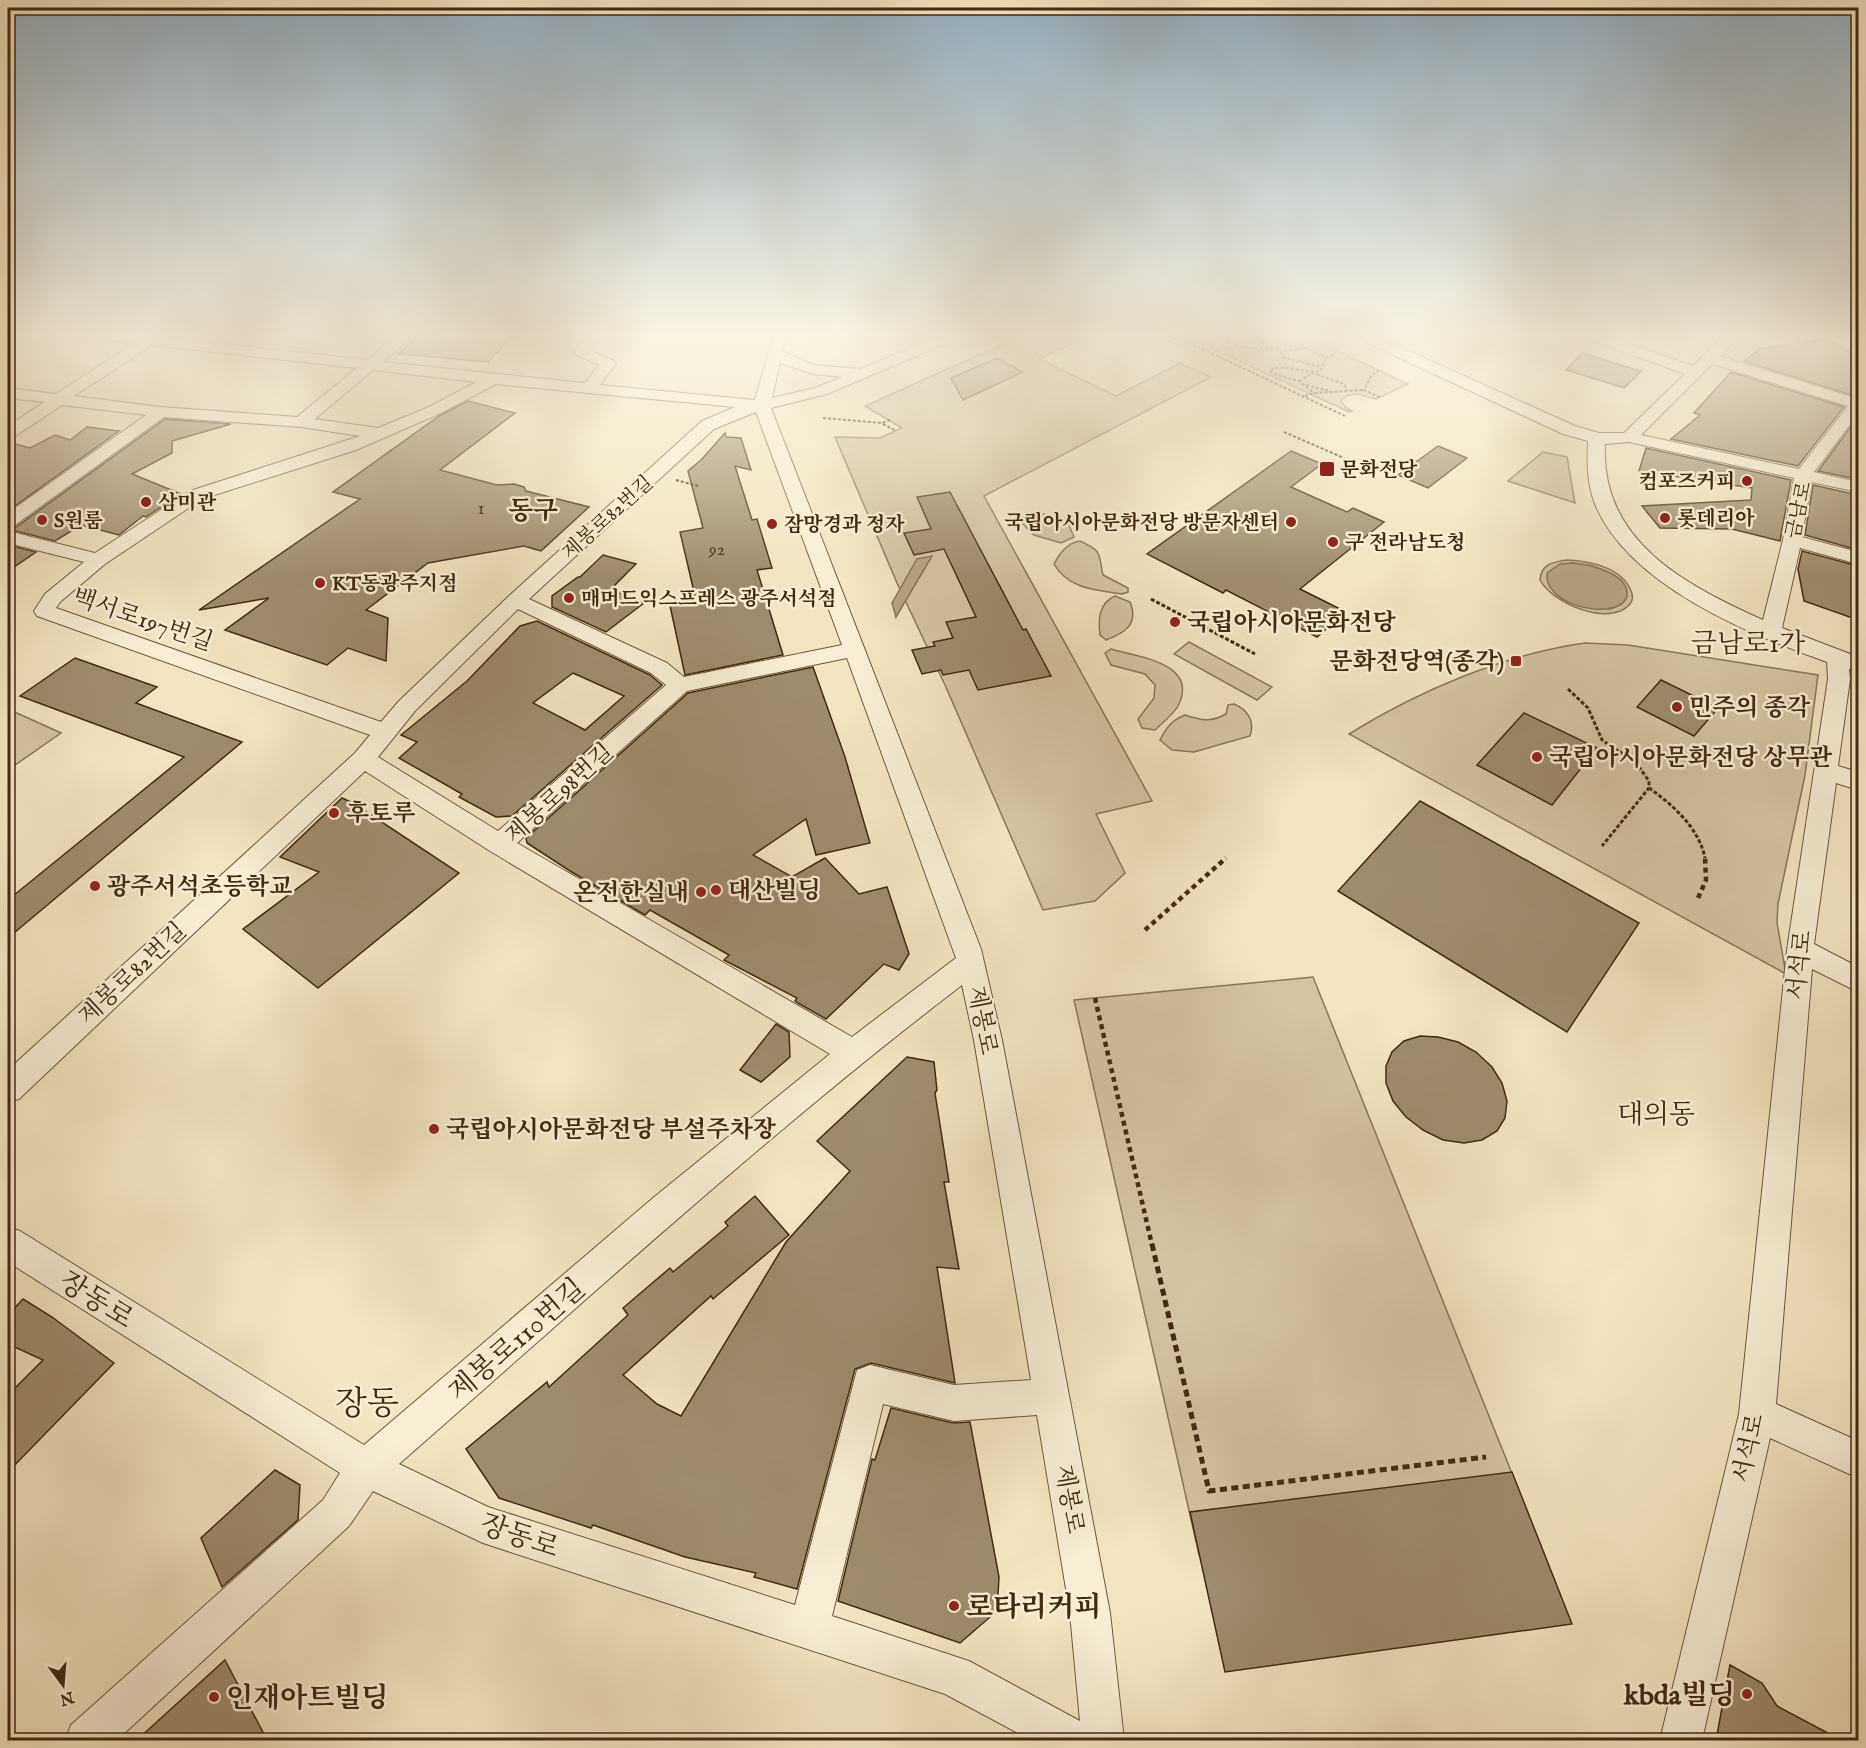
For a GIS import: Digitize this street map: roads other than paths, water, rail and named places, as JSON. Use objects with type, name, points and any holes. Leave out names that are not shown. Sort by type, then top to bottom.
[{"type":"street","points":[[8,433],[38,414]]},
{"type":"street","points":[[8,521],[159,414]]},
{"type":"street","points":[[183,414],[301,422],[378,433]]},
{"type":"street","points":[[301,422],[311,414]]},
{"type":"street","points":[[98,560],[196,495],[350,446],[428,414]]},
{"type":"street","name":"제봉로82번길","points":[[8,1089],[363,759],[384,731],[516,600],[708,425],[733,414]]},
{"type":"street","name":"제봉로","points":[[765,414],[856,649],[972,962],[1090,1613],[1103,1740]]},
{"type":"street","points":[[1533,414],[1569,430],[1597,439],[1629,437],[1858,487]]},
{"type":"street","points":[[1629,437],[1653,414]]},
{"type":"street","name":"금남로","points":[[1771,632],[1792,540],[1803,475],[1851,414]]},
{"type":"street","name":"서석로","points":[[1597,439],[1596,471],[1601,495],[1609,514],[1636,548],[1668,576],[1743,620],[1848,661],[1839,679],[1800,950],[1756,1413],[1681,1740]]},
{"type":"street","name":"백서로197번길","points":[[8,537],[98,560]]},
{"type":"street","points":[[1792,540],[1858,558]]},
{"type":"street","name":"백서로197번길","points":[[98,560],[52,598],[44,611],[384,731]]},
{"type":"street","points":[[516,600],[658,668],[680,685]]},
{"type":"street","name":"제봉로98번길","points":[[853,1053],[499,844],[680,685],[856,649]]},
{"type":"street","points":[[363,759],[499,844]]},
{"type":"street","points":[[1825,770],[1858,781]]},
{"type":"street","points":[[1800,950],[1858,980]]},
{"type":"street","name":"제봉로110번길","points":[[86,1740],[336,1513],[366,1468],[745,1141],[853,1053],[972,962]]},
{"type":"street","name":"장동로","points":[[8,1243],[366,1468],[483,1524],[954,1676],[1073,1740]]},
{"type":"street","points":[[809,1629],[870,1383],[954,1402],[1052,1396]]},
{"type":"street","points":[[1756,1413],[1858,1460]]},
{"type":"place","name":"문화전당","points":[[1327,469]]},
{"type":"place","name":"컴포즈커피","points":[[1747,481]]},
{"type":"place","name":"삼미관","points":[[146,502]]},
{"type":"place","name":"롯데리아","points":[[1665,518]]},
{"type":"place","name":"S원룸","points":[[42,520]]},
{"type":"place","name":"국립아시아문화전당 방문자센터","points":[[1291,522]]},
{"type":"place","name":"잠망경과 정자","points":[[772,524]]},
{"type":"place","name":"구 전라남도청","points":[[1333,542]]},
{"type":"place","name":"KT동광주지점","points":[[320,583]]},
{"type":"place","name":"매머드익스프레스 광주서석점","points":[[569,598]]},
{"type":"place","name":"국립아시아문화전당","points":[[1175,622]]},
{"type":"place","name":"문화전당역(종각)","points":[[1516,661]]},
{"type":"place","name":"민주의 종각","points":[[1677,707]]},
{"type":"place","name":"국립아시아문화전당 상무관","points":[[1537,757]]},
{"type":"place","name":"후토루","points":[[334,813]]},
{"type":"place","name":"광주서석초등학교","points":[[95,886]]},
{"type":"place","name":"대산빌딩","points":[[716,890]]},
{"type":"place","name":"온전한실내","points":[[701,892]]},
{"type":"place","name":"국립아시아문화전당 부설주차장","points":[[434,1129]]},
{"type":"place","name":"로타리커피","points":[[954,1606]]},
{"type":"place","name":"kbda빌딩","points":[[1747,1694]]},
{"type":"place","name":"인재아트빌딩","points":[[214,1697]]},
{"type":"district","name":"동구","points":[[533,510]]},
{"type":"district","name":"금남로1가","points":[[1748,643]]},
{"type":"district","name":"대의동","points":[[1656,1114]]},
{"type":"district","name":"장동","points":[[367,1402]]}]
